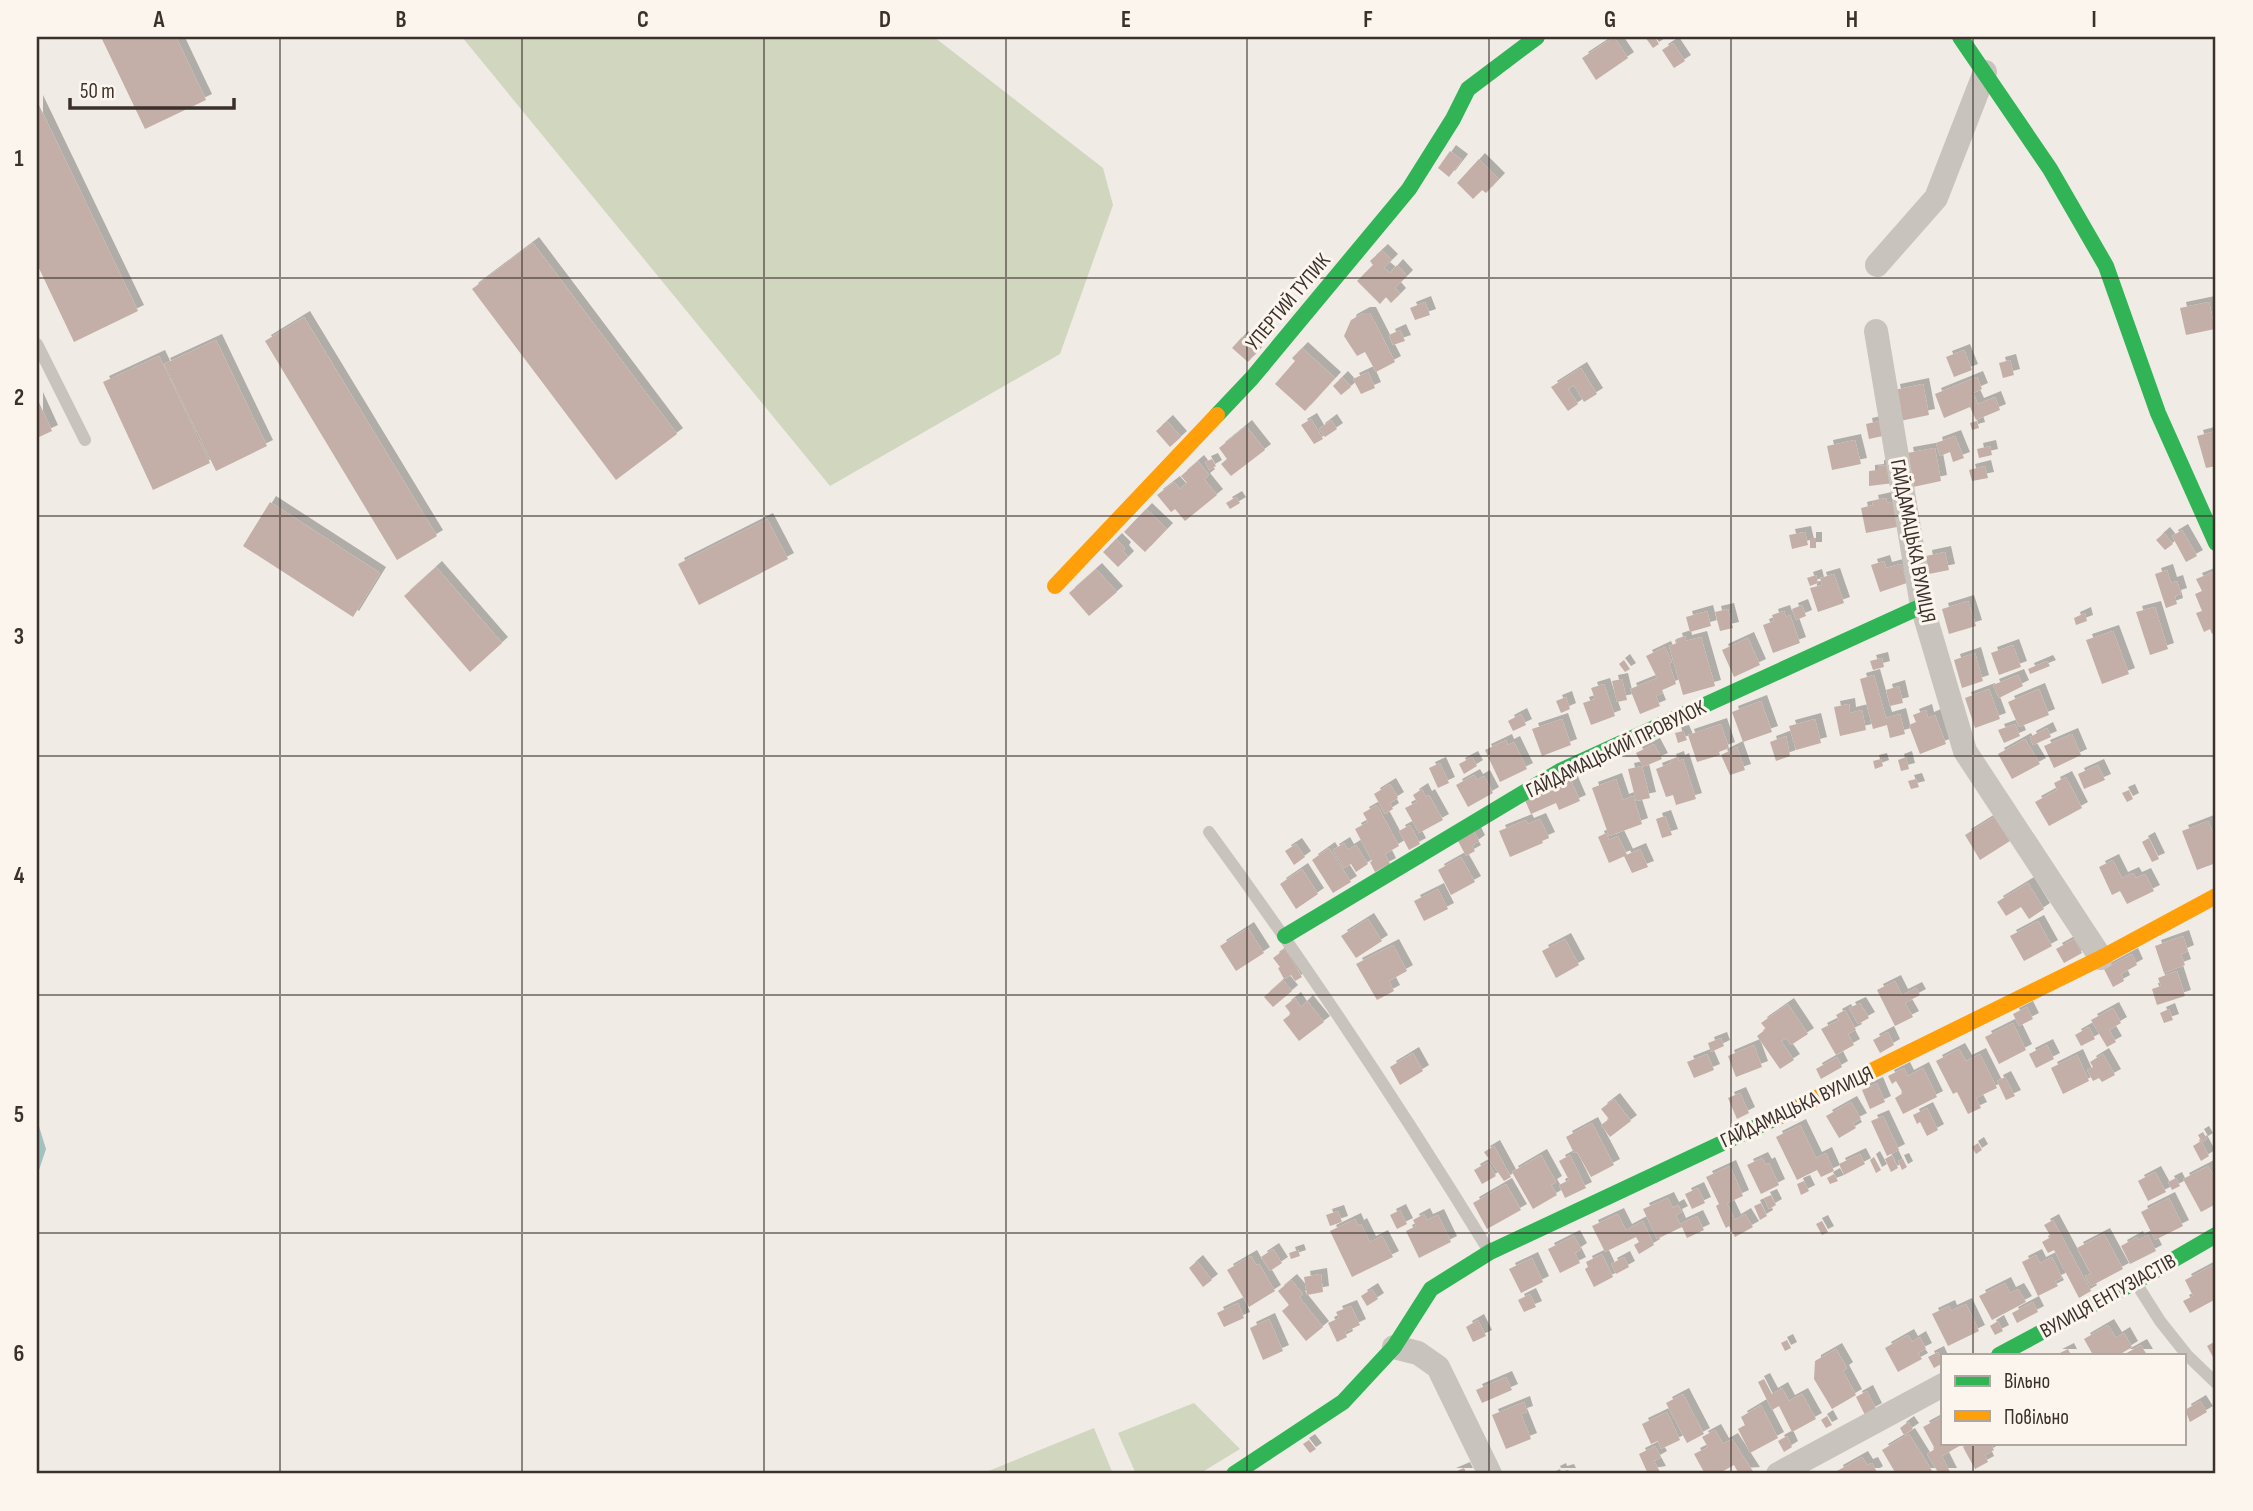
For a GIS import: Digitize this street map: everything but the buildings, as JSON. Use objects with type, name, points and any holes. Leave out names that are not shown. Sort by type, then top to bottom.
[{"type":"street","name":"УПЕРТИЙ ТУПИК","points":[[1055,586],[1252,378],[1400,200],[1453,119],[1468,89],[1537,37]]},
{"type":"street","points":[[1960,37],[2050,169],[2106,266],[2158,413],[2216,543]]},
{"type":"street","points":[[1877,265],[1936,198],[1985,72]]},
{"type":"street","name":"ГАЙДАМАЦЬКА ВУЛИЦЯ","points":[[1876,331],[1922,606],[1965,751],[2101,958]]},
{"type":"street","name":"ГАЙДАМАЦЬКИЙ ПРОВУЛОК","points":[[1285,936],[1560,771],[1922,606]]},
{"type":"street","name":"ГАЙДАМАЦЬКА ВУЛИЦЯ","points":[[1234,1474],[1343,1402],[1394,1348],[1431,1289],[1490,1252],[1850,1083],[2101,958],[2216,896]]},
{"type":"street","name":"ВУЛИЦЯ ЕНТУЗІАСТІВ","points":[[2001,1354],[2216,1235]]},
{"type":"street","points":[[1394,1348],[1418,1353],[1438,1367],[1490,1474]]},
{"type":"street","points":[[1778,1474],[1941,1386]]},
{"type":"lane","points":[[37,344],[85,440]]},
{"type":"lane","points":[[1209,832],[1285,936],[1402,1111],[1490,1252]]},
{"type":"lane","points":[[2135,1282],[2166,1330],[2216,1383]]},
{"type":"green space","points":[[462,37],[934,37],[1103,168],[1113,205],[1060,354],[830,486]]},
{"type":"green space","points":[[1194,1403],[1240,1449],[1199,1474],[1136,1474],[1118,1433]]},
{"type":"green space","points":[[1094,1428],[1113,1474],[981,1474]]},
{"type":"water","points":[[37,1120],[46,1149],[37,1176]]},
{"type":"traffic: fast","points":[[1217,415],[1252,378],[1409,189],[1453,119],[1468,89],[1537,37]]},
{"type":"traffic: fast","points":[[1960,37],[2050,169],[2106,266],[2158,413],[2216,543]]},
{"type":"traffic: fast","points":[[1285,936],[1560,771],[1922,606]]},
{"type":"traffic: fast","points":[[1234,1474],[1343,1402],[1394,1347],[1431,1289],[1490,1252],[1780,1116]]},
{"type":"traffic: fast","points":[[2001,1354],[2216,1235]]},
{"type":"traffic: slow","points":[[1055,586],[1217,415]]},
{"type":"traffic: slow","points":[[1780,1116],[2101,958],[2216,896]]}]
